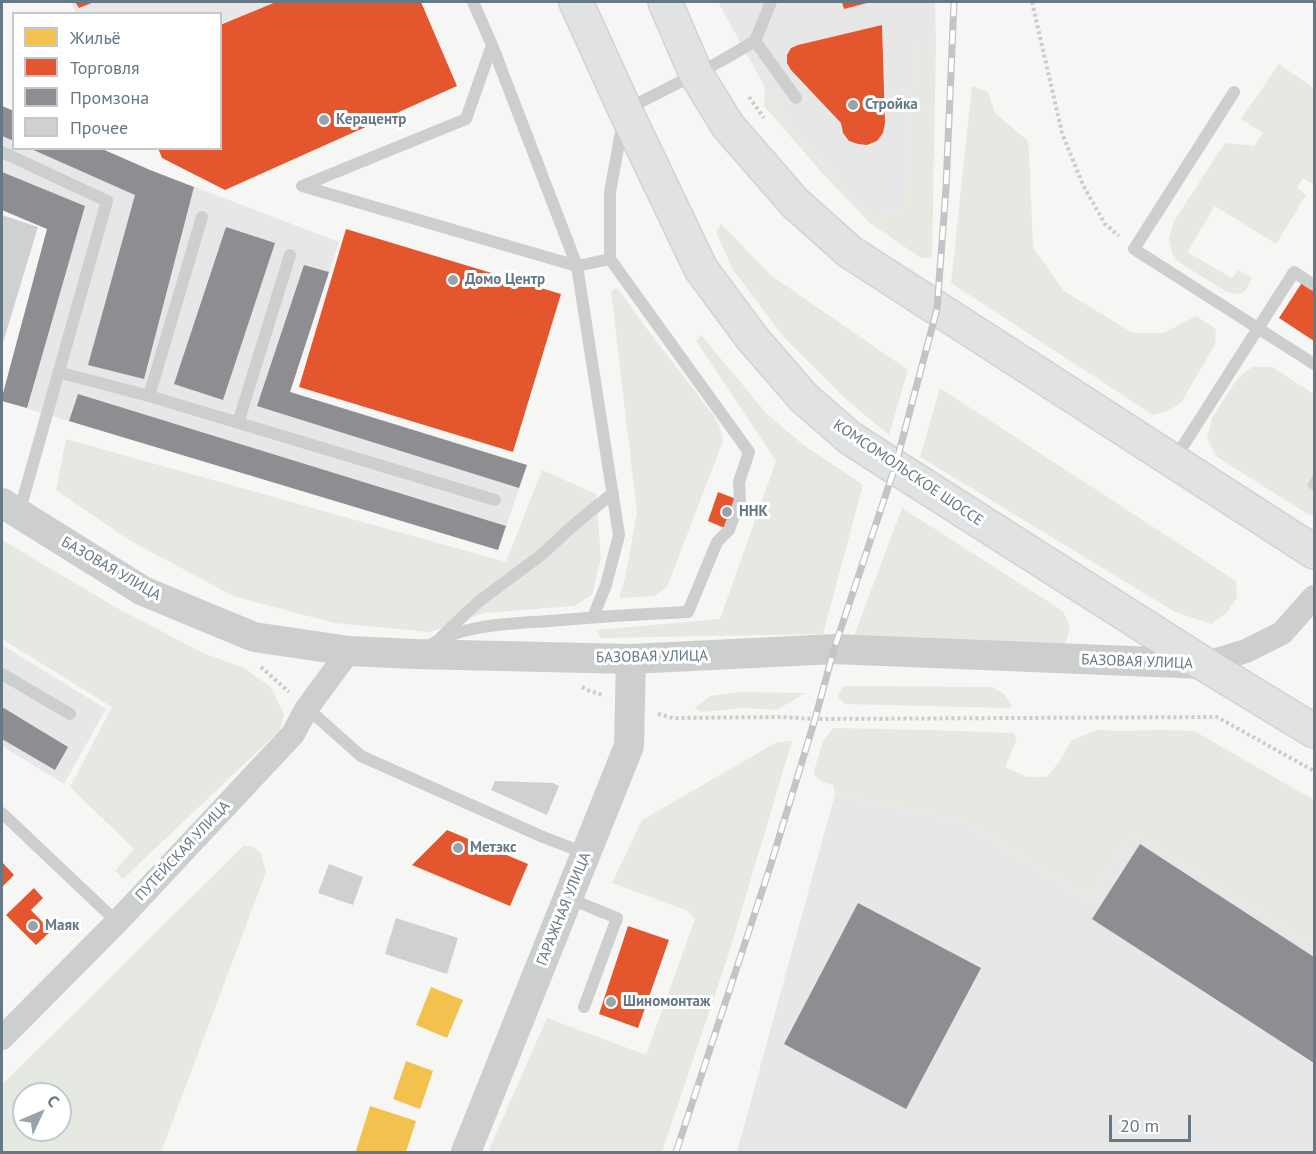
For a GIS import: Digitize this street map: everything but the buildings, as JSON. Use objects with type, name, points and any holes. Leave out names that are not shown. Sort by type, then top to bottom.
[{"type":"main road","name":"КОМСОМОЛЬСКОЕ ШОССЕ","points":[[576,2],[701,269],[752,338],[804,398],[850,438],[877,456],[1204,664],[1314,731]]},
{"type":"main road","points":[[665,2],[708,67],[728,126],[795,203],[850,252],[1314,552]]},
{"type":"street","name":"БАЗОВАЯ УЛИЦА","points":[[10,509],[143,591],[254,637],[349,651],[427,647],[631,659],[834,650],[1204,664],[1246,651],[1282,633],[1314,597]]},
{"type":"street","name":"ПУТЕЙСКАЯ УЛИЦА","points":[[2,1038],[117,922],[293,734],[307,708],[349,651]]},
{"type":"street","name":"ГАРАЖНАЯ УЛИЦА","points":[[466,1152],[629,746],[631,659]]},
{"type":"lane","points":[[473,2],[492,45],[577,266],[619,535],[606,585],[593,617]]},
{"type":"lane","points":[[427,647],[482,627],[593,617],[688,612],[717,542],[729,530],[740,500],[739,482],[749,452],[610,259],[610,192],[625,110],[755,41],[771,2]]},
{"type":"lane","points":[[755,41],[796,98]]},
{"type":"lane","points":[[492,45],[466,119],[302,186],[577,266],[610,259]]},
{"type":"lane","points":[[1234,92],[1134,249],[1314,364]]},
{"type":"lane","points":[[2,152],[107,201],[58,372],[10,509]]},
{"type":"lane","points":[[149,396],[202,217]]},
{"type":"lane","points":[[238,423],[290,255]]},
{"type":"lane","points":[[1173,462],[1294,272],[1314,285]]},
{"type":"lane","points":[[58,372],[149,396],[495,500]]},
{"type":"lane","points":[[427,647],[478,602],[540,556],[576,523],[613,494]]},
{"type":"lane","points":[[2,674],[70,714]]},
{"type":"lane","points":[[307,708],[361,756],[543,837],[586,853]]},
{"type":"lane","points":[[2,813],[117,922]]},
{"type":"lane","points":[[568,898],[617,918],[585,1007]]},
{"type":"path","points":[[1032,2],[1062,133],[1083,185],[1105,224],[1134,249]]},
{"type":"path","points":[[708,67],[771,127]]},
{"type":"path","points":[[781,717],[1217,717],[1314,771]]},
{"type":"shaded area","points":[[71,2],[276,2],[222,24],[222,12],[76,12]]},
{"type":"shaded area","points":[[718,2],[935,2],[936,42],[915,44],[904,209],[872,219],[789,128]]},
{"type":"shaded area","points":[[936,42],[932,258],[921,258],[870,223],[825,176],[764,106],[765,87],[776,102],[789,128],[872,219],[904,209],[915,43]]},
{"type":"shaded area","points":[[1279,64],[1314,88],[1314,185],[1303,178],[1297,188],[1306,195],[1276,244],[1215,206],[1187,252],[1232,278],[1238,270],[1252,278],[1245,291],[1239,294],[1227,292],[1177,261],[1169,238],[1174,221],[1225,143],[1254,146],[1263,133],[1241,119]]},
{"type":"shaded area","points":[[972,86],[988,92],[995,113],[1028,141],[1033,247],[1064,291],[1133,333],[1164,333],[1196,316],[1216,329],[1215,344],[1181,403],[1166,412],[1153,415],[951,283]]},
{"type":"shaded area","points":[[2,106],[12,111],[12,150],[102,150],[339,242],[290,392],[527,465],[498,550],[2,401],[47,229],[2,210]]},
{"type":"shaded area","points":[[721,224],[772,276],[908,370],[889,435],[849,402],[782,335],[733,270],[716,232]]},
{"type":"shaded area","points":[[617,288],[714,416],[720,427],[723,441],[667,587],[655,596],[619,598],[637,513],[611,291]]},
{"type":"shaded area","points":[[701,335],[767,414],[801,443],[863,485],[823,634],[601,638],[596,630],[720,619],[776,461],[696,341]]},
{"type":"shaded area","points":[[1252,367],[1272,367],[1314,394],[1314,515],[1309,515],[1217,457],[1207,439],[1212,418],[1237,379]]},
{"type":"shaded area","points":[[940,388],[1236,581],[1237,598],[1226,613],[1211,624],[1175,612],[920,457]]},
{"type":"shaded area","points":[[66,439],[506,562],[542,470],[596,494],[601,558],[592,595],[574,606],[484,613],[430,632],[334,623],[233,596],[129,540],[56,490]]},
{"type":"shaded area","points":[[902,508],[1063,611],[1070,626],[1066,642],[1053,646],[852,641]]},
{"type":"shaded area","points":[[2,540],[119,609],[203,653],[244,668],[271,687],[284,714],[280,730],[123,879],[115,871],[134,849],[70,787],[112,707],[2,639]]},
{"type":"shaded area","points":[[2,645],[106,709],[64,784],[2,746]]},
{"type":"shaded area","points":[[844,686],[993,687],[1005,695],[1012,705],[1010,708],[845,704],[838,695]]},
{"type":"shaded area","points":[[739,692],[805,693],[777,710],[743,708],[702,712],[695,708],[710,696]]},
{"type":"shaded area","points":[[833,728],[1013,733],[1017,739],[1005,767],[1027,777],[1047,777],[1072,740],[1098,730],[1194,731],[1314,800],[1314,948],[1132,833],[1089,900],[967,823],[835,794],[833,785],[823,782],[813,774],[823,741]]},
{"type":"shaded area","points":[[792,741],[728,956],[662,1152],[488,1152],[547,1018],[646,1055],[695,919],[688,911],[612,883],[642,820],[777,742]]},
{"type":"shaded area","points":[[835,794],[967,823],[1089,900],[1132,833],[1314,948],[1314,1152],[737,1152]]},
{"type":"shaded area","points":[[243,846],[251,846],[261,853],[266,872],[161,1152],[2,1152],[2,1085]]},
{"type":"railway","points":[[676,1152],[771,864],[834,649],[895,467],[937,309],[946,188],[954,2]]},
{"type":"place","name":"Стройка","points":[[853,105]]},
{"type":"place","name":"Керацентр","points":[[324,120]]},
{"type":"place","name":"Домо Центр","points":[[453,280]]},
{"type":"place","name":"ННК","points":[[727,512]]},
{"type":"place","name":"Метэкс","points":[[458,848]]},
{"type":"place","name":"Маяк","points":[[33,926]]},
{"type":"place","name":"Шиномонтаж","points":[[611,1002]]}]
